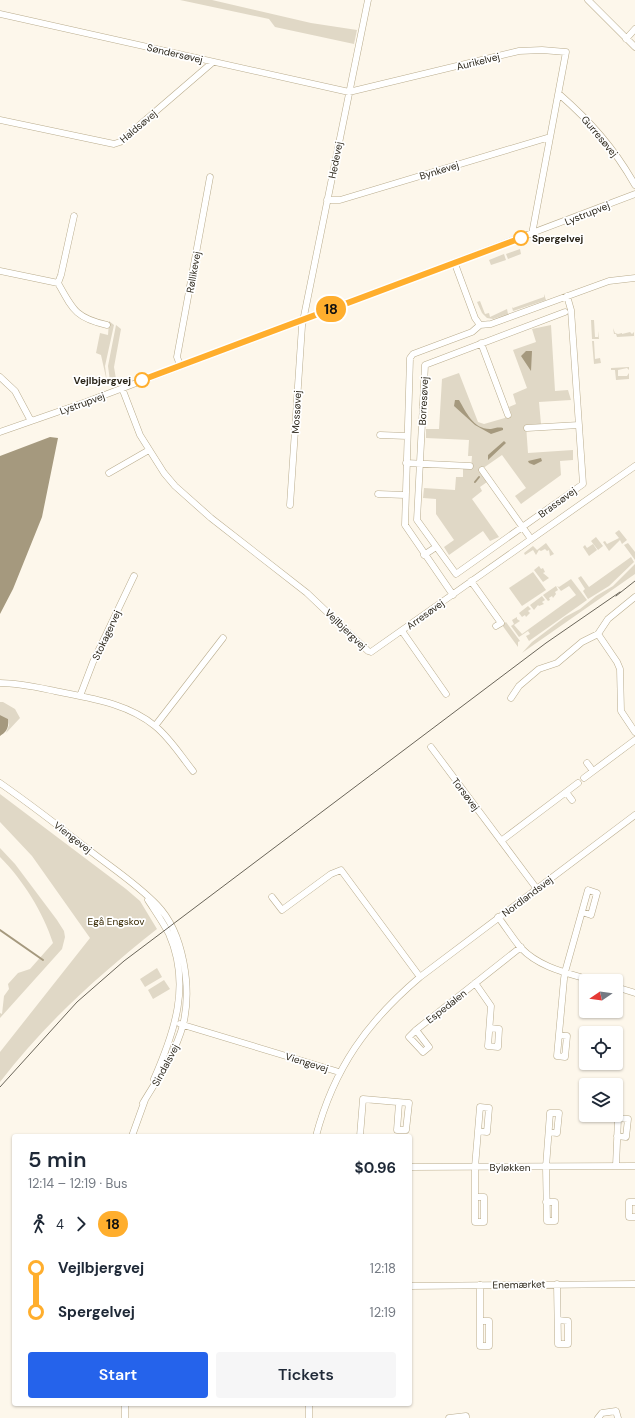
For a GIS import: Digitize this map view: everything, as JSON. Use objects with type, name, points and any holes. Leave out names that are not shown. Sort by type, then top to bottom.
[{"type":"street","name":"Hedevej","points":[[303,320],[368,0]]},
{"type":"street","points":[[588,0],[635,47]]},
{"type":"street","name":"Søndersøvej","points":[[0,14],[349,92]]},
{"type":"street","points":[[626,39],[635,29]]},
{"type":"street","name":"Aurikelvej","points":[[349,92],[519,51],[542,50],[566,52],[559,94]]},
{"type":"street","name":"Haldsøvej","points":[[0,120],[114,144],[120,142],[213,62]]},
{"type":"street","points":[[532,234],[559,94]]},
{"type":"street","name":"Gurresøvej","points":[[559,94],[598,130],[614,151],[635,185]]},
{"type":"street","name":"Bynkevej","points":[[327,200],[340,200],[550,137]]},
{"type":"street","name":"Røllikevej","points":[[180,366],[177,357],[210,177]]},
{"type":"street","name":"Lystrupvej","points":[[0,432],[86,402],[455,264],[635,194]]},
{"type":"street","points":[[58,283],[61,276],[74,216]]},
{"type":"street","points":[[455,264],[475,318],[480,325],[491,324],[610,280],[635,278]]},
{"type":"street","points":[[0,271],[58,283],[78,314],[85,319],[107,325]]},
{"type":"street","name":"Brassøvej","points":[[523,527],[582,484],[571,310],[567,296]]},
{"type":"street","points":[[508,415],[481,344],[565,312]]},
{"type":"street","points":[[521,313],[526,326]]},
{"type":"street","name":"Mossøvej","points":[[290,505],[303,320]]},
{"type":"street","name":"Borresøvej","points":[[453,594],[404,525],[410,357],[413,354],[472,332],[480,325]]},
{"type":"street","points":[[444,342],[449,356]]},
{"type":"street","name":"Borresøvej","points":[[481,344],[424,365],[417,520],[456,574],[523,527]]},
{"type":"street","points":[[0,377],[15,391],[31,421]]},
{"type":"street","name":"Vejlbjergvej","points":[[122,388],[134,421],[149,450],[164,473],[190,501],[307,592],[368,651],[376,650],[402,631]]},
{"type":"street","points":[[527,428],[579,425]]},
{"type":"street","name":"Borresøvej","points":[[380,435],[407,436]]},
{"type":"street","points":[[109,473],[149,450]]},
{"type":"street","points":[[406,463],[470,466]]},
{"type":"street","name":"Arresøvej","points":[[446,694],[402,631],[635,466]]},
{"type":"street","points":[[482,470],[531,539]]},
{"type":"street","points":[[378,494],[405,495]]},
{"type":"street","points":[[424,555],[436,547]]},
{"type":"street","name":"Stokagervej","points":[[80,696],[93,662],[134,576]]},
{"type":"street","points":[[472,581],[501,623],[496,626]]},
{"type":"street","points":[[511,698],[519,686],[539,669],[556,663],[582,642],[598,634],[608,619],[635,597]]},
{"type":"street","points":[[598,634],[619,665],[621,711],[635,732]]},
{"type":"street","points":[[155,726],[224,638]]},
{"type":"street","points":[[0,683],[30,685],[120,706],[155,726],[173,745],[193,771]]},
{"type":"street","points":[[584,778],[635,740]]},
{"type":"street","name":"Torsøvej","points":[[431,747],[537,889]]},
{"type":"street","points":[[587,764],[593,771]]},
{"type":"street","name":"Viengevej","points":[[0,782],[130,880],[158,906],[165,916],[182,952],[187,998],[183,1025]]},
{"type":"street","points":[[501,841],[578,783]]},
{"type":"street","points":[[566,792],[572,800]]},
{"type":"street","name":"Nordlandsvej","points":[[317,1134],[329,1095],[339,1072],[365,1031],[398,996],[420,977],[498,917],[635,815]]},
{"type":"street","points":[[272,897],[282,910],[331,874],[341,870],[420,977]]},
{"type":"street","name":"Viengevej","points":[[144,893],[166,928],[176,954],[180,982],[180,997],[176,1023],[339,1072]]},
{"type":"street","points":[[559,1035],[565,972],[582,912]]},
{"type":"street","points":[[498,917],[521,947],[540,963],[579,976]]},
{"type":"street","name":"Espedalen","points":[[416,1030],[521,947]]},
{"type":"street","name":"Espedalen","points":[[475,983],[491,1006],[490,1028]]},
{"type":"street","points":[[623,989],[635,993]]},
{"type":"street","name":"Sindalsvej","points":[[133,1134],[143,1103],[166,1054],[176,1023]]},
{"type":"street","name":"Sindalsvej","points":[[143,1103],[171,1056],[183,1025]]},
{"type":"street","points":[[360,1134],[363,1099],[400,1102]]},
{"type":"street","name":"Byløkken","points":[[475,1197],[474,1166],[478,1131]]},
{"type":"street","points":[[546,1202],[546,1167],[549,1132]]},
{"type":"street","points":[[616,1166],[617,1136]]},
{"type":"street","name":"Byløkken","points":[[412,1167],[635,1166]]},
{"type":"street","points":[[635,1202],[629,1202],[629,1217],[635,1217]]},
{"type":"street","name":"Enemærket","points":[[557,1284],[558,1320]]},
{"type":"street","name":"Enemærket","points":[[412,1286],[635,1284]]},
{"type":"street","name":"Enemærket","points":[[480,1285],[480,1321]]},
{"type":"street","points":[[125,1406],[125,1418]]},
{"type":"street","points":[[309,1406],[309,1418]]},
{"type":"street","points":[[598,1418],[602,1413],[616,1411],[618,1418]]},
{"type":"street","points":[[449,1418],[466,1416],[466,1418]]},
{"type":"green space","points":[[180,0],[212,0],[311,23],[357,30],[354,44],[275,27],[269,19]]},
{"type":"green space","points":[[520,249],[521,254],[508,259],[506,254]]},
{"type":"green space","points":[[504,254],[506,260],[491,265],[489,260]]},
{"type":"green space","points":[[544,294],[546,300],[513,311],[512,307],[513,308],[544,297]]},
{"type":"green space","points":[[480,301],[485,314],[489,313],[490,317],[507,309],[508,314],[493,319],[487,318],[482,313],[477,302]]},
{"type":"green space","points":[[591,320],[594,320],[595,337],[598,337],[598,331],[599,339],[592,339]]},
{"type":"green space","points":[[109,321],[114,325],[105,366],[107,382],[101,355],[96,353],[100,333],[108,335]]},
{"type":"green space","points":[[116,325],[121,329],[114,367],[116,379],[110,381],[108,366]]},
{"type":"green space","points":[[551,325],[555,391],[568,390],[571,400],[539,402],[541,424],[526,425],[528,453],[573,450],[573,460],[560,461],[561,475],[521,504],[515,496],[526,488],[502,455],[479,471],[487,482],[480,487],[482,491],[472,499],[499,537],[490,541],[483,531],[449,555],[444,547],[454,540],[436,514],[436,499],[423,498],[424,488],[455,490],[456,477],[463,477],[463,469],[471,469],[472,456],[468,456],[469,440],[426,438],[426,429],[439,429],[442,379],[459,373],[478,422],[484,424],[512,416],[509,407],[516,404],[513,394],[527,388],[513,350],[536,342],[532,329]]},
{"type":"green space","points":[[613,328],[615,333],[622,334],[630,332],[632,334],[634,332],[634,336],[617,337],[616,334],[614,334]]},
{"type":"green space","points":[[592,341],[594,341],[595,359],[600,358],[601,363],[594,364]]},
{"type":"green space","points":[[629,367],[629,370],[627,368],[618,370],[618,376],[627,376],[629,373],[629,379],[616,380],[615,370],[611,370],[611,368]]},
{"type":"green space","points":[[619,530],[627,540],[622,544],[620,540],[609,551],[603,542],[605,541],[607,544],[619,538],[615,533]]},
{"type":"green space","points":[[596,537],[603,546],[598,550],[591,541]]},
{"type":"green space","points":[[546,543],[554,554],[550,556],[549,550],[547,551],[545,549],[541,551],[539,550],[536,555],[533,550],[525,555],[524,553],[533,546],[537,550]]},
{"type":"green space","points":[[628,543],[635,552],[635,560],[624,545]]},
{"type":"green space","points":[[593,544],[597,550],[589,556],[583,547],[585,545],[587,548]]},
{"type":"green space","points":[[631,557],[634,562],[609,586],[588,599],[583,591],[585,589],[578,578],[581,576],[589,587]]},
{"type":"green space","points":[[635,564],[635,574],[522,653],[532,642],[565,617],[580,609],[596,596],[613,586]]},
{"type":"green space","points":[[539,566],[541,569],[543,568],[545,572],[543,573],[549,578],[543,582],[534,570]]},
{"type":"green space","points":[[533,572],[546,590],[522,606],[509,588]]},
{"type":"green space","points":[[571,579],[587,600],[529,641],[526,636],[530,634],[528,631],[519,637],[511,626],[514,624],[512,620],[517,617],[520,621],[514,625],[522,634],[576,595],[569,586],[561,591],[557,586],[559,587]]},
{"type":"green space","points":[[556,586],[558,590],[555,592],[556,594],[553,598],[552,596],[549,598],[550,600],[548,601],[543,595]]},
{"type":"green space","points":[[542,596],[545,600],[542,602],[544,604],[538,605],[534,610],[530,605]]},
{"type":"green space","points":[[528,606],[531,609],[528,611],[530,613],[526,617],[525,615],[522,617],[519,613]]},
{"type":"green space","points":[[506,622],[520,641],[518,642],[518,647],[502,625]]},
{"type":"green space","points":[[0,702],[3,702],[15,709],[20,718],[6,733],[9,725],[8,719],[0,715]]},
{"type":"green space","name":"Egå Engskov","points":[[0,794],[140,901],[157,929],[114,964],[54,1020],[17,1060],[0,1082],[0,1052],[90,938],[32,856],[0,822]]},
{"type":"green space","points":[[0,848],[15,864],[57,920],[64,931],[65,937],[62,949],[0,1018],[0,1013],[2,1014],[4,996],[9,989],[8,984],[18,973],[30,969],[53,943],[38,908],[17,876],[0,857]]},
{"type":"green space","points":[[157,968],[162,977],[145,987],[140,979]]},
{"type":"green space","points":[[164,980],[170,989],[153,999],[148,990]]},
{"type":"shaded area","points":[[526,351],[532,351],[531,371],[521,356]]},
{"type":"shaded area","points":[[455,400],[459,400],[471,419],[480,427],[485,429],[503,428],[503,430],[491,434],[475,425],[454,406]]},
{"type":"shaded area","points":[[50,437],[58,438],[42,517],[13,589],[0,614],[0,456]]},
{"type":"shaded area","points":[[504,441],[506,443],[488,460],[488,455]]},
{"type":"shaded area","points":[[541,458],[542,461],[534,465],[528,461]]},
{"type":"shaded area","points":[[0,715],[8,719],[8,727],[0,736]]},
{"type":"waterway","points":[[475,482],[479,477]]},
{"type":"waterway","points":[[0,930],[43,960]]},
{"type":"tram line","points":[[616,596],[635,581]]},
{"type":"tram line","points":[[0,1087],[77,1002],[124,961],[546,643],[620,592]]},
{"type":"bus line","name":"18","points":[[142,380],[521,238]]},
{"type":"place","name":"Spergelvej","points":[[521,238]]},
{"type":"place","name":"Vejlbjergvej","points":[[142,380]]}]
